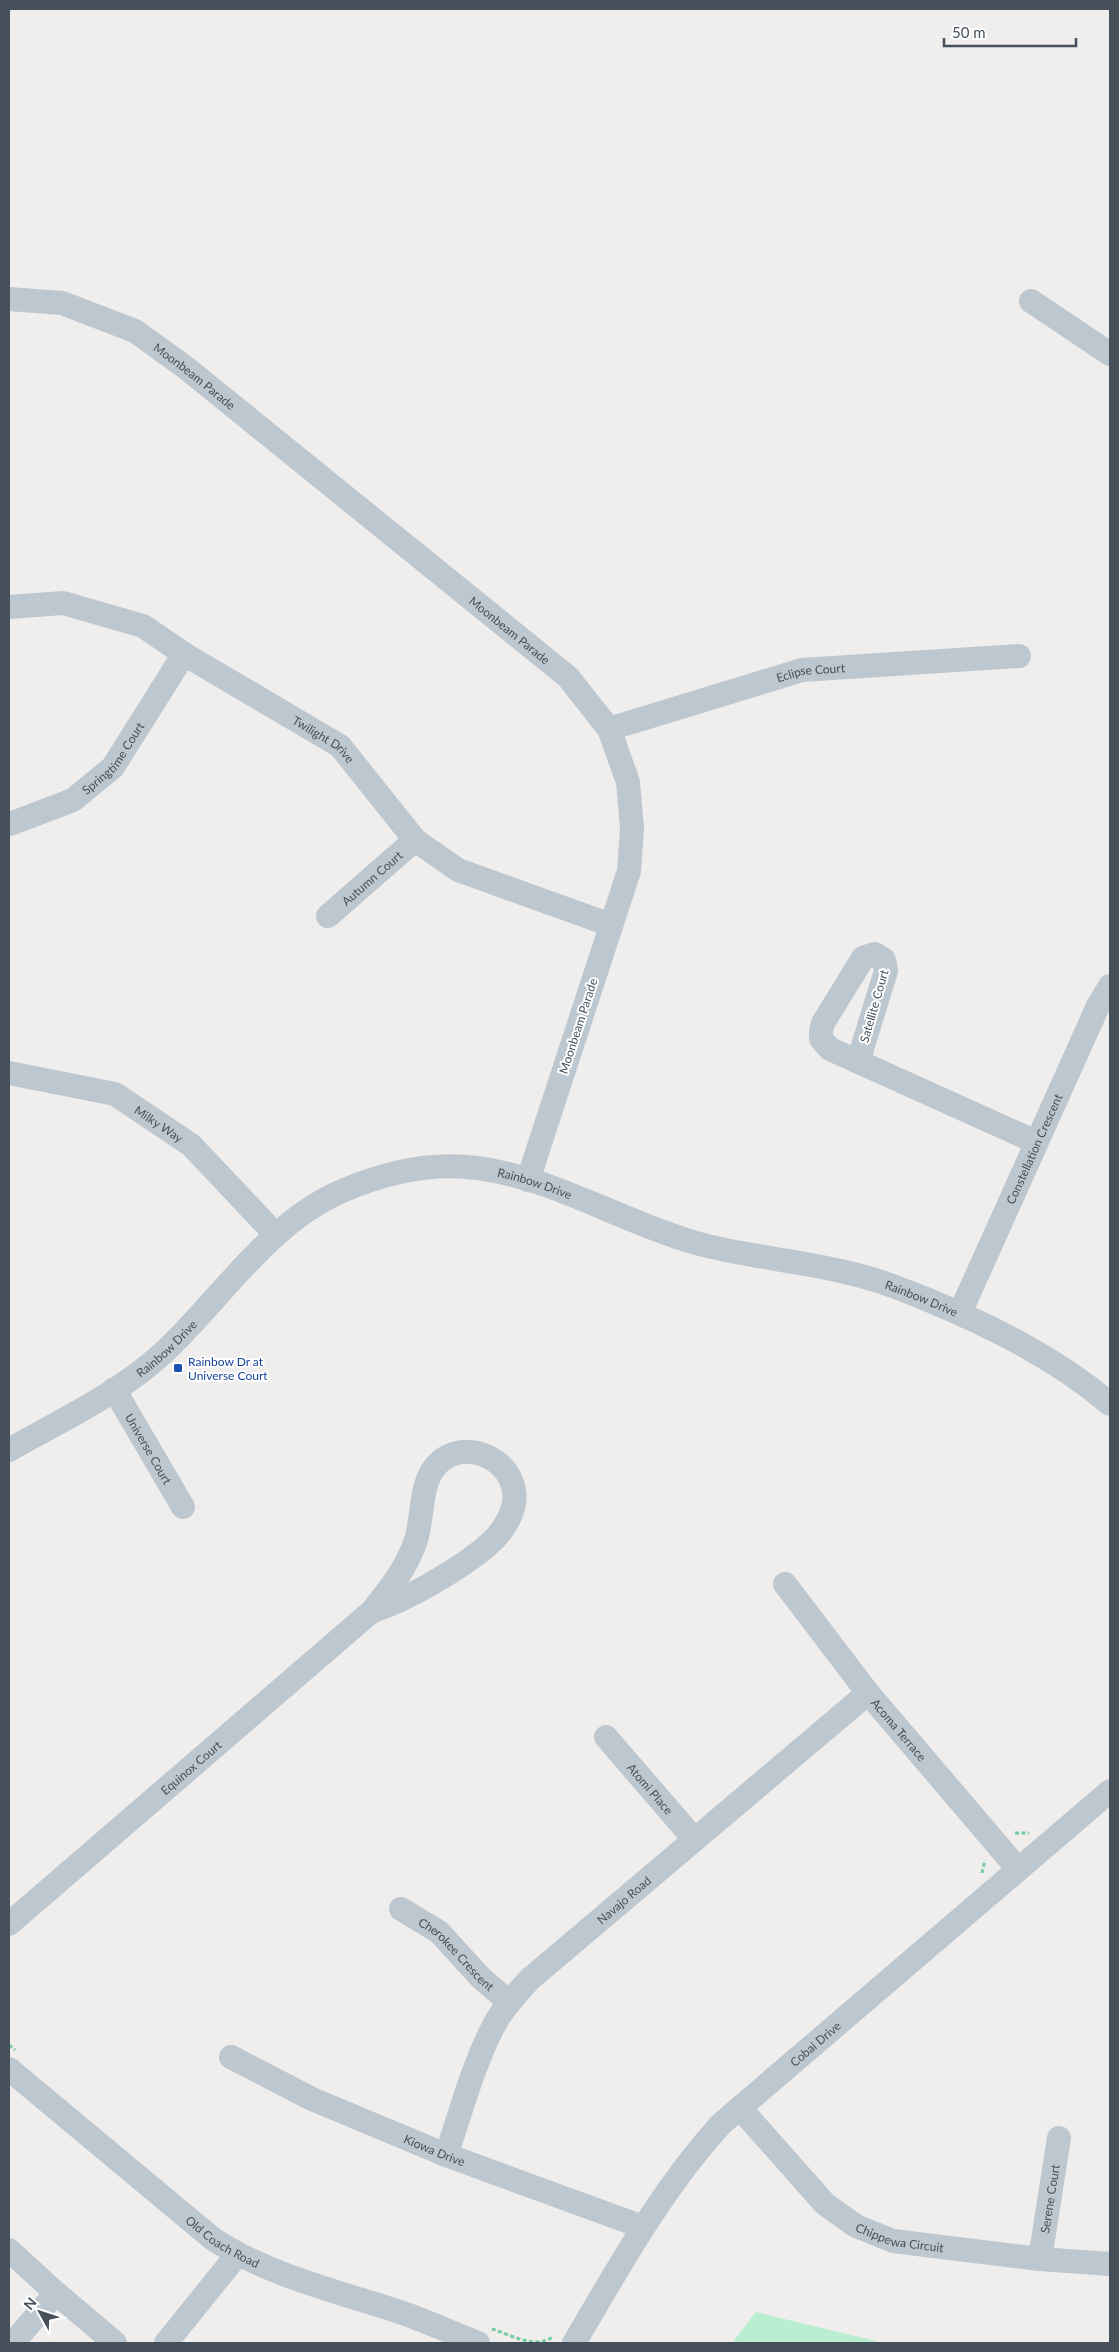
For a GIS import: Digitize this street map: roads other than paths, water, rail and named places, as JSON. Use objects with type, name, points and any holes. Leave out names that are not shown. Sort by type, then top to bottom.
[{"type":"street","name":"Moonbeam Parade","points":[[9,299],[62,303],[135,331],[185,367],[568,677],[609,729],[628,782],[632,828],[628,871],[528,1180]]},
{"type":"street","points":[[1031,301],[1110,354]]},
{"type":"street","name":"Twilight Drive","points":[[9,607],[63,604],[143,626],[184,654],[340,746],[415,840],[458,870],[611,925]]},
{"type":"street","name":"Springtime Court","points":[[10,824],[73,800],[114,766],[184,654]]},
{"type":"street","name":"Eclipse Court","points":[[609,729],[802,670],[1019,656]]},
{"type":"street","name":"Autumn Court","points":[[328,916],[415,840]]},
{"type":"street","name":"Constellation Crescent","points":[[960,1313],[1098,1006],[1110,986]]},
{"type":"street","points":[[858,1062],[1036,1142]]},
{"type":"street","name":"Milky Way","points":[[9,1073],[115,1094],[191,1145],[276,1235]]},
{"type":"street","name":"Rainbow Drive","points":[[9,1450],[143,1370],[164,1352],[276,1235],[311,1209],[341,1191],[402,1172],[440,1167],[476,1168],[528,1180],[668,1234],[738,1253],[810,1264],[854,1274],[903,1290],[960,1313],[1013,1339],[1062,1370],[1110,1404]]},
{"type":"street","name":"Universe Court","points":[[114,1389],[183,1507]]},
{"type":"street","name":"Equinox Court","points":[[9,1924],[372,1611],[400,1574],[410,1556],[421,1518],[427,1482],[434,1468],[444,1458],[467,1450],[490,1457],[506,1470],[512,1480],[513,1506],[508,1520],[498,1535],[488,1545],[452,1569],[391,1606],[372,1611]]},
{"type":"street","name":"Acoma Terrace","points":[[785,1584],[868,1693],[1018,1869]]},
{"type":"street","name":"Navajo Road","points":[[446,2155],[480,2057],[490,2034],[510,2002],[530,1979],[868,1693]]},
{"type":"street","name":"Atomi Place","points":[[606,1737],[694,1839]]},
{"type":"street","name":"Cobai Drive","points":[[558,2340],[698,2149],[740,2108],[1110,1791]]},
{"type":"street","name":"Cherokee Crescent","points":[[402,1909],[440,1932],[481,1978],[510,2002]]},
{"type":"street","name":"Kiowa Drive","points":[[231,2057],[312,2099],[446,2155],[643,2226]]},
{"type":"street","name":"Old Coach Road","points":[[12,2060],[213,2239],[237,2255],[270,2270],[402,2313],[484,2336]]},
{"type":"street","name":"Chippewa Circuit","points":[[740,2108],[825,2204],[856,2226],[893,2241],[1040,2260],[1110,2264]]},
{"type":"street","name":"Serene Court","points":[[1040,2260],[1059,2138]]},
{"type":"street","points":[[9,2250],[56,2294],[115,2343]]},
{"type":"street","points":[[166,2343],[237,2255]]},
{"type":"street","points":[[13,2343],[56,2294]]},
{"type":"place","name":"Rainbow Dr at Universe Court","points":[[178,1368]]}]
